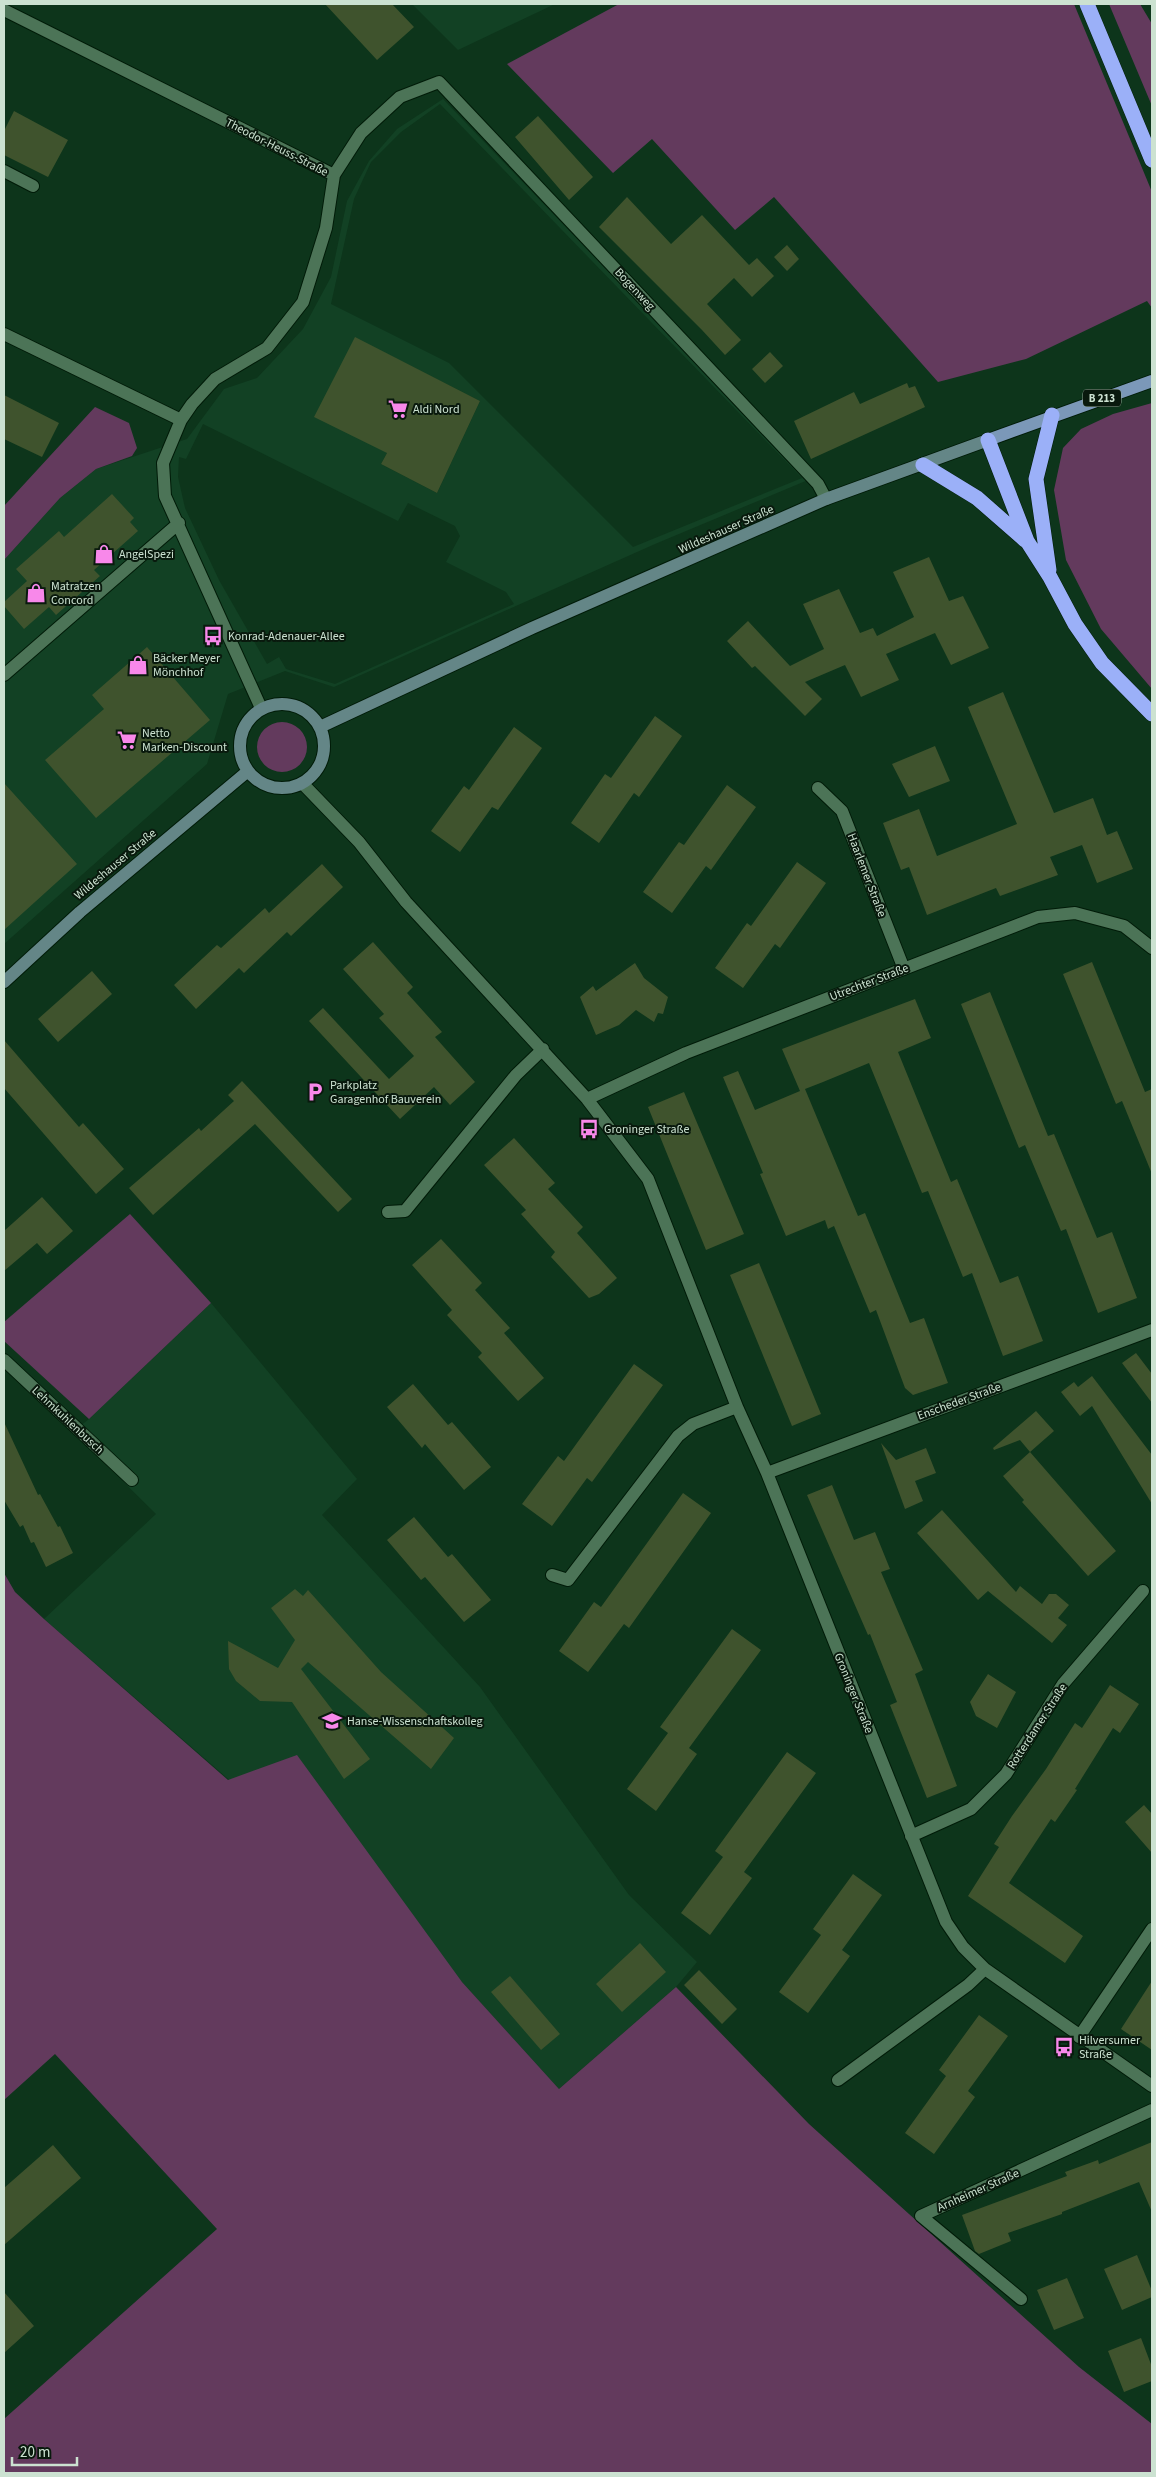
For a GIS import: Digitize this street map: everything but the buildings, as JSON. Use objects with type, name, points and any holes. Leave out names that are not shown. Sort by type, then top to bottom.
[{"type":"highway","points":[[1087,4],[1152,160]]},
{"type":"highway","points":[[1050,577],[1036,479],[1052,415]]},
{"type":"highway","points":[[988,440],[1027,541],[1050,577],[1075,624],[1102,663],[1152,714]]},
{"type":"highway","points":[[923,466],[977,498],[1027,541]]},
{"type":"main road","name":"Wildeshauser Straße","points":[[320,727],[532,628],[826,500],[923,466],[1052,415],[1152,380]]},
{"type":"main road","points":[[289,705],[304,710],[320,727],[324,750],[322,759],[316,772],[303,784],[284,788],[263,784],[248,771],[240,747],[241,738],[246,724],[262,708],[289,705]]},
{"type":"main road","name":"Wildeshauser Straße","points":[[4,982],[80,912],[248,771]]},
{"type":"street","name":"Theodor-Heuss-Straße","points":[[4,10],[334,175],[326,228],[303,302],[267,348],[215,379],[192,404],[181,420]]},
{"type":"street","name":"Bogenweg","points":[[334,175],[361,133],[400,97],[439,82],[818,484],[826,500]]},
{"type":"street","points":[[4,172],[33,186]]},
{"type":"street","points":[[4,334],[181,420],[163,463],[166,496],[262,708]]},
{"type":"street","points":[[4,675],[179,523]]},
{"type":"street","name":"Groninger Straße","points":[[303,784],[359,842],[406,902],[587,1099],[648,1179],[737,1407],[766,1473],[946,1922],[963,1947],[985,1969],[1079,2037],[1152,2086]]},
{"type":"street","name":"Haarlemer Straße","points":[[818,788],[842,811],[904,969]]},
{"type":"street","name":"Utrechter Straße","points":[[587,1099],[686,1053],[1038,917],[1075,913],[1124,926],[1152,948]]},
{"type":"street","points":[[388,1212],[405,1211],[516,1075],[543,1049]]},
{"type":"street","name":"Enscheder Straße","points":[[766,1473],[1152,1330]]},
{"type":"street","name":"Lehmkuhlenbusch","points":[[4,1360],[132,1480]]},
{"type":"street","points":[[552,1575],[568,1580],[678,1436],[693,1424],[737,1407]]},
{"type":"street","name":"Rotterdamer Straße","points":[[911,1836],[971,1809],[1006,1774],[1064,1684],[1143,1591]]},
{"type":"street","points":[[1079,2037],[1152,1929]]},
{"type":"street","points":[[838,2080],[968,1985],[985,1969]]},
{"type":"street","name":"Arnheimer Straße","points":[[1021,2298],[921,2216],[1152,2110]]},
{"type":"shaded area","points":[[412,4],[555,4],[458,50]]},
{"type":"shaded area","points":[[619,4],[1074,4],[1152,192],[1152,308],[1147,301],[1026,359],[938,382],[774,197],[735,230],[652,139],[613,173],[507,64]]},
{"type":"shaded area","points":[[1109,4],[1140,4],[1152,24],[1152,106]]},
{"type":"shaded area","points":[[443,99],[808,480],[655,544],[334,687],[285,671],[228,694],[207,764],[4,944],[4,560],[60,498],[96,469],[187,439],[224,389],[257,378],[303,329],[331,277],[347,201],[369,161],[397,129]],"holes":[[[440,104],[802,478],[633,547],[449,363],[331,304],[354,199],[371,162],[401,132]],[[355,338],[480,401],[437,493],[381,464],[387,453]],[[203,424],[398,521],[408,503],[455,526],[460,536],[446,562],[506,592],[514,604],[335,684],[286,669],[279,657],[267,664],[219,580],[185,508],[178,477],[179,457],[186,459]]]},
{"type":"shaded area","points":[[1152,403],[1152,689],[1101,629],[1066,560],[1054,490],[1063,448],[1081,429],[1113,414]]},
{"type":"shaded area","points":[[95,407],[129,423],[137,448],[132,456],[96,469],[60,498],[4,560],[4,506]]},
{"type":"shaded area","points":[[282,722],[292,724],[300,729],[305,737],[307,747],[305,757],[300,765],[292,770],[282,772],[272,770],[264,765],[259,757],[257,747],[259,737],[264,729],[272,724]]},
{"type":"shaded area","points":[[130,1214],[211,1303],[89,1419],[4,1341],[4,1322]]},
{"type":"shaded area","name":"Hanse-Wissenschaftskolleg","points":[[211,1303],[357,1479],[322,1515],[480,1687],[629,1895],[697,1962],[676,1987],[559,2089],[462,1982],[44,1619],[156,1514],[73,1432]]},
{"type":"shaded area","points":[[4,1573],[15,1592],[44,1619],[228,1780],[297,1755],[462,1982],[559,2089],[676,1987],[809,2124],[1079,2367],[1152,2424],[1152,2473],[4,2473],[4,2419],[217,2229],[55,2054],[4,2100]]},
{"type":"place","name":"Aldi Nord","points":[[398,409]]},
{"type":"place","name":"AngelSpezi","points":[[104,554]]},
{"type":"place","name":"Matratzen Concord","points":[[36,593]]},
{"type":"place","name":"Konrad-Adenauer-Allee","points":[[213,636]]},
{"type":"place","name":"Bäcker Meyer Mönchhof","points":[[138,665]]},
{"type":"place","name":"Netto Marken-Discount","points":[[127,740]]},
{"type":"place","name":"Parkplatz Garagenhof Bauverein","points":[[315,1092]]},
{"type":"place","name":"Groninger Straße","points":[[589,1129]]},
{"type":"place","name":"Hanse-Wissenschaftskolleg","points":[[332,1721]]},
{"type":"place","name":"Hilversumer Straße","points":[[1064,2047]]}]
